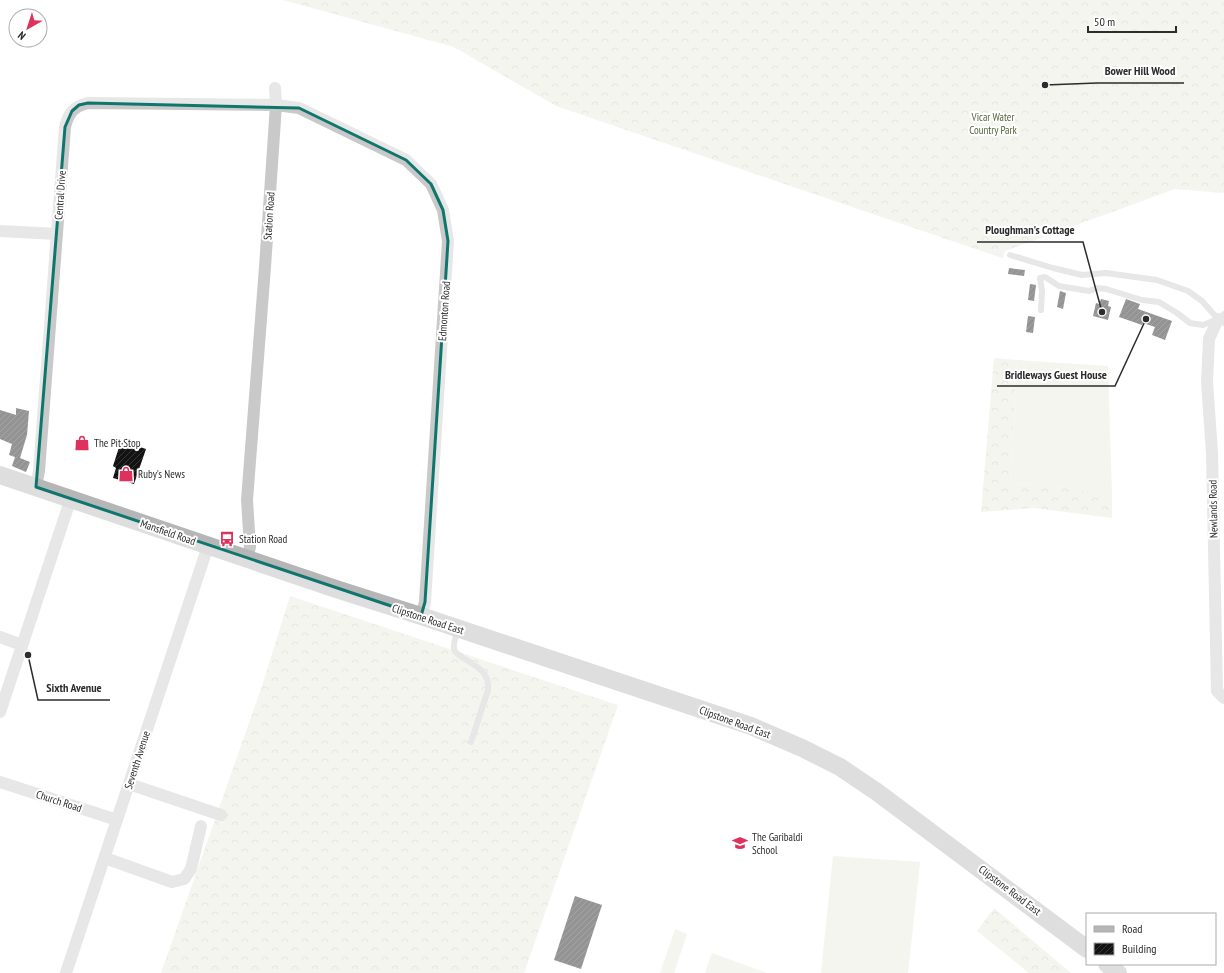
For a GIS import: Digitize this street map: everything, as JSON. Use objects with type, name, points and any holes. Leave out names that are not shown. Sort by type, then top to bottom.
[{"type":"main road","name":"Mansfield Road","points":[[0,475],[336,589]]},
{"type":"main road","name":"Clipstone Road East","points":[[336,589],[750,726],[808,751],[840,767],[878,792],[1086,947]]},
{"type":"main road","points":[[1108,965],[1118,973]]},
{"type":"street","name":"Station Road","points":[[247,559],[250,547],[247,500],[266,259],[276,105],[275,88]]},
{"type":"street","name":"Central Drive","points":[[36,487],[39,471],[65,127],[67,118],[79,105],[88,103],[276,105]]},
{"type":"street","name":"Edmonton Road","points":[[276,105],[299,108],[406,160],[431,184],[443,210],[448,240],[425,602],[421,616]]},
{"type":"street","points":[[0,231],[57,234]]},
{"type":"street","name":"Newlands Road","points":[[1222,318],[1209,339],[1207,382],[1212,453],[1217,691],[1224,698]]},
{"type":"street","points":[[0,712],[71,498]]},
{"type":"street","name":"Seventh Avenue","points":[[66,973],[208,546]]},
{"type":"street","points":[[0,637],[22,645]]},
{"type":"street","name":"Church Road","points":[[0,782],[117,820]]},
{"type":"street","points":[[129,784],[221,815]]},
{"type":"street","points":[[105,858],[172,882],[184,879],[191,869],[201,826]]},
{"type":"lane","points":[[1010,255],[1082,275],[1106,272],[1157,280],[1188,291],[1222,318],[1203,325],[1190,324],[1177,313],[1159,302],[1142,300],[1106,289],[1096,288],[1089,291],[1059,286],[1045,277],[1040,278],[1042,291],[1040,310]]},
{"type":"lane","points":[[458,629],[453,647],[455,652],[487,676],[489,682],[488,690],[471,742]]},
{"type":"lane","points":[[1216,660],[1224,650]]},
{"type":"highlighted area","points":[[88,103],[299,108],[406,160],[431,184],[443,210],[448,241],[425,602],[421,616],[36,487],[65,127],[72,111],[79,105]]},
{"type":"green space","name":"Vicar Water Country Park","points":[[283,0],[1224,0],[1224,193],[1175,189],[1005,251],[1002,258],[556,106],[454,47]]},
{"type":"green space","points":[[994,358],[1017,360],[1010,484],[1048,485],[1112,495],[1112,518],[1034,508],[981,512]]},
{"type":"green space","points":[[1017,360],[1108,366],[1112,495],[1048,485],[1010,484]]},
{"type":"green space","points":[[290,596],[618,705],[524,973],[161,973],[262,686]]},
{"type":"green space","points":[[833,856],[920,862],[908,973],[821,973]]},
{"type":"green space","points":[[994,908],[1071,973],[1029,973],[977,931]]},
{"type":"green space","points":[[675,929],[687,934],[674,973],[660,973]]},
{"type":"green space","points":[[712,953],[767,973],[705,973]]},
{"type":"building","points":[[1009,268],[1025,270],[1024,276],[1008,274]]},
{"type":"building","points":[[1030,284],[1036,285],[1034,301],[1028,300]]},
{"type":"building","points":[[1060,291],[1066,293],[1063,309],[1057,307]]},
{"type":"building","points":[[1101,299],[1109,301],[1108,306],[1111,307],[1108,320],[1093,316],[1096,303],[1099,304]]},
{"type":"building","points":[[1126,299],[1140,304],[1138,309],[1172,321],[1165,340],[1152,335],[1155,327],[1143,323],[1142,325],[1119,317]]},
{"type":"building","points":[[1028,316],[1035,317],[1033,333],[1026,332]]},
{"type":"building","points":[[16,408],[29,411],[27,435],[20,458],[30,462],[26,472],[12,466],[15,457],[9,455],[12,444],[0,439],[0,410],[16,415]]},
{"type":"building","points":[[121,441],[146,449],[134,484],[113,478],[116,468],[113,466]]},
{"type":"building","points":[[575,896],[602,905],[581,969],[554,960]]},
{"type":"place","name":"Bower Hill Wood","points":[[1045,85]]},
{"type":"place","name":"Ploughman's Cottage","points":[[1102,312]]},
{"type":"place","name":"Bridleways Guest House","points":[[1146,319]]},
{"type":"place","name":"The Pit Stop","points":[[82,443]]},
{"type":"place","name":"Ruby's News","points":[[126,474]]},
{"type":"place","name":"Station Road","points":[[227,539]]},
{"type":"place","name":"Sixth Avenue","points":[[28,655]]},
{"type":"place","name":"The Garibaldi School","points":[[740,843]]}]
